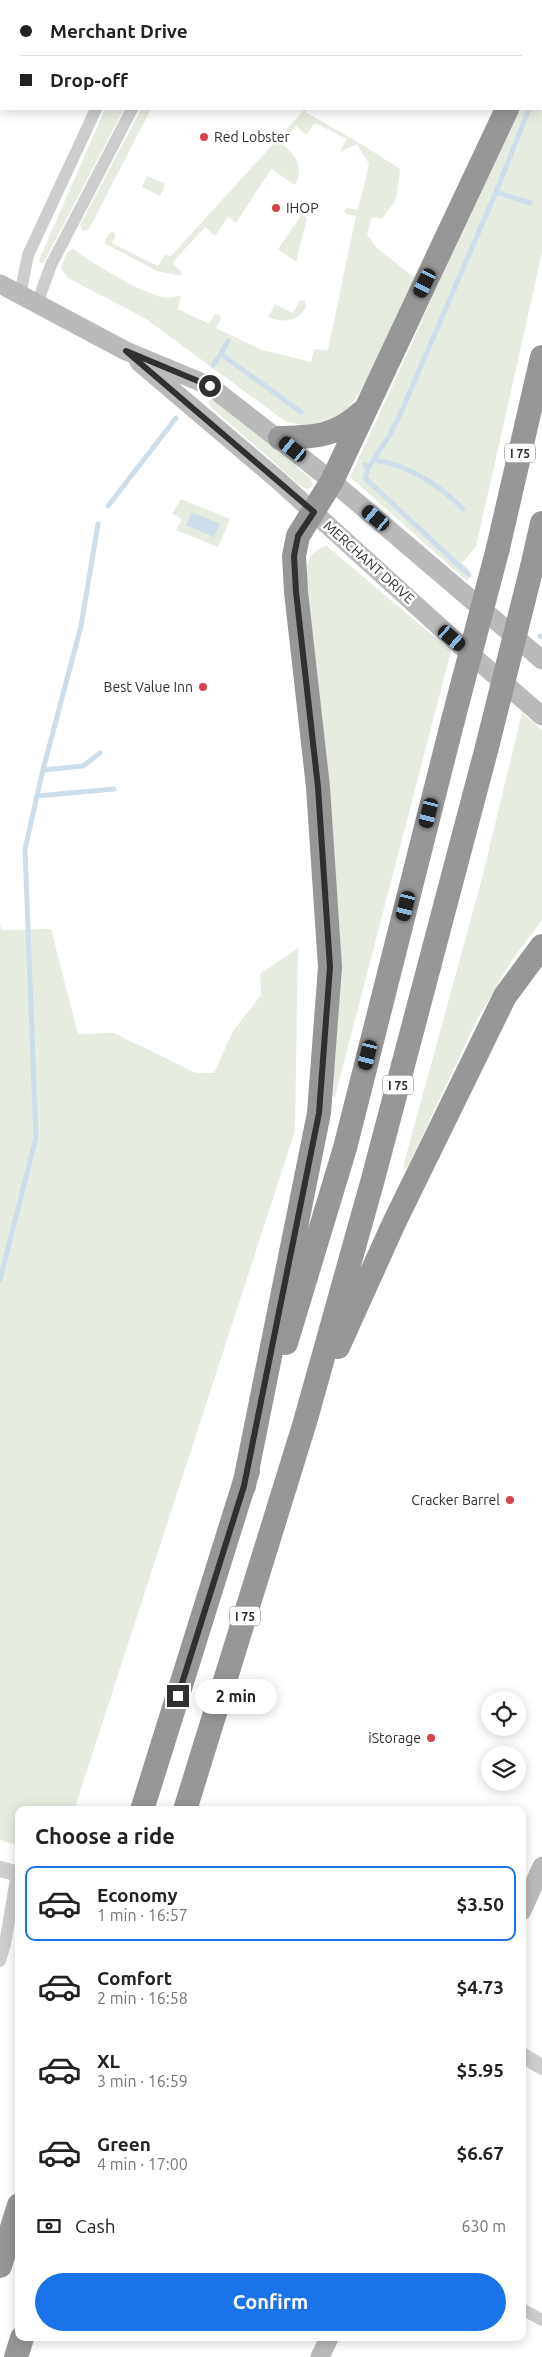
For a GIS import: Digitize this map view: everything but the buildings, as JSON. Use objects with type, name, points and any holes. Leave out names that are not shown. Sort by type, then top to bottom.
[{"type":"highway","points":[[244,1486],[319,1113],[330,967],[318,787],[296,592],[294,556],[298,536],[332,481],[507,110]]},
{"type":"highway","name":"I 75","points":[[143,1806],[244,1486],[345,1148],[498,548],[542,357]]},
{"type":"highway","points":[[280,438],[323,435],[339,430],[365,410]]},
{"type":"highway","name":"I 75","points":[[186,1806],[305,1422],[373,1179],[487,747],[542,523]]},
{"type":"highway","points":[[305,1422],[394,1223],[505,996],[542,946]]},
{"type":"highway","points":[[0,2266],[15,2218]]},
{"type":"highway","points":[[16,2357],[21,2341]]},
{"type":"main road","name":"MERCHANT DRIVE","points":[[0,284],[126,351],[210,386],[280,438],[542,660]]},
{"type":"main road","name":"MERCHANT DRIVE","points":[[126,351],[314,512],[542,716]]},
{"type":"main road","points":[[526,1902],[542,1866]]},
{"type":"main road","points":[[320,2357],[328,2341]]},
{"type":"street","points":[[20,295],[28,255],[96,110]]},
{"type":"street","points":[[37,304],[51,265],[131,110]]},
{"type":"street","points":[[0,1869],[15,1873]]},
{"type":"street","points":[[0,1961],[15,1890]]},
{"type":"street","points":[[526,2058],[542,2067]]},
{"type":"street","points":[[526,2310],[542,2320]]},
{"type":"shaded area","points":[[105,110],[123,110],[44,262],[40,263],[39,260]]},
{"type":"shaded area","points":[[140,110],[150,110],[89,229],[83,231],[80,225]]},
{"type":"shaded area","points":[[304,110],[307,110],[305,112],[363,145],[400,169],[396,200],[382,219],[372,217],[367,235],[377,248],[415,278],[382,352],[350,406],[340,416],[327,423],[299,424],[285,421],[146,319],[68,278],[61,268],[67,252],[73,249],[105,270],[144,291],[166,298],[181,296],[178,309],[209,324],[214,315],[218,314],[221,318],[216,328],[262,350],[311,362],[314,349],[328,350],[356,216],[346,214],[344,211],[347,208],[358,210],[369,164],[357,144],[340,152],[347,139],[315,123],[306,135],[296,126],[281,143],[294,156],[299,167],[295,185],[271,169],[236,223],[228,217],[215,236],[205,227],[172,263],[181,271],[181,276],[157,271],[104,243],[109,233],[114,232],[116,235],[112,243],[158,266],[165,255],[171,256]]},
{"type":"shaded area","points":[[517,110],[542,110],[542,253],[476,547],[462,563],[470,571],[467,581],[350,477]]},
{"type":"shaded area","points":[[147,176],[164,183],[165,185],[160,196],[142,187]]},
{"type":"shaded area","points":[[302,214],[307,218],[296,262],[278,249]]},
{"type":"shaded area","points":[[300,300],[305,301],[306,307],[299,316],[290,320],[268,317],[275,304],[293,313]]},
{"type":"shaded area","points":[[210,400],[213,400],[257,433],[310,478],[313,484],[311,488],[307,489],[301,486],[210,406],[208,403]]},
{"type":"shaded area","points":[[181,499],[230,519],[218,547],[176,530],[182,519],[172,514]]},
{"type":"shaded area","points":[[327,546],[451,651],[335,1097],[332,1096],[339,1004],[340,932],[306,584],[306,571],[309,560],[320,548]]},
{"type":"shaded area","points":[[522,713],[542,730],[542,920],[510,963],[476,1022],[407,1168],[403,1167],[482,878]]},
{"type":"shaded area","points":[[0,924],[2,930],[51,929],[78,1034],[114,1033],[196,1073],[214,1073],[233,1031],[261,995],[260,974],[298,948],[295,1131],[75,1806],[15,1806],[15,1845],[0,1840]]},
{"type":"water","points":[[192,512],[220,524],[214,537],[186,525]]},
{"type":"waterway","points":[[368,468],[399,417],[496,192],[529,110]]},
{"type":"waterway","points":[[496,192],[530,203]]},
{"type":"waterway","points":[[221,354],[228,341]]},
{"type":"waterway","points":[[213,365],[221,354],[301,412]]},
{"type":"waterway","points":[[108,506],[176,418]]},
{"type":"waterway","points":[[374,460],[399,466],[422,477],[463,509]]},
{"type":"waterway","points":[[365,465],[368,468]]},
{"type":"waterway","points":[[368,468],[365,478],[469,575]]},
{"type":"waterway","points":[[0,1280],[36,1138],[25,849],[43,770],[81,626],[98,524]]},
{"type":"waterway","points":[[43,770],[83,766],[100,753]]},
{"type":"waterway","points":[[37,796],[114,789]]},
{"type":"place","name":"Red Lobster","points":[[204,137]]},
{"type":"place","name":"IHOP","points":[[276,208]]},
{"type":"place","name":"Best Value Inn","points":[[203,687]]},
{"type":"place","name":"Cracker Barrel","points":[[510,1500]]},
{"type":"place","name":"iStorage","points":[[431,1738]]},
{"type":"route","points":[[178,1696],[244,1486],[319,1113],[330,967],[318,787],[296,592],[294,556],[298,536],[314,512],[126,351],[210,386]]}]
